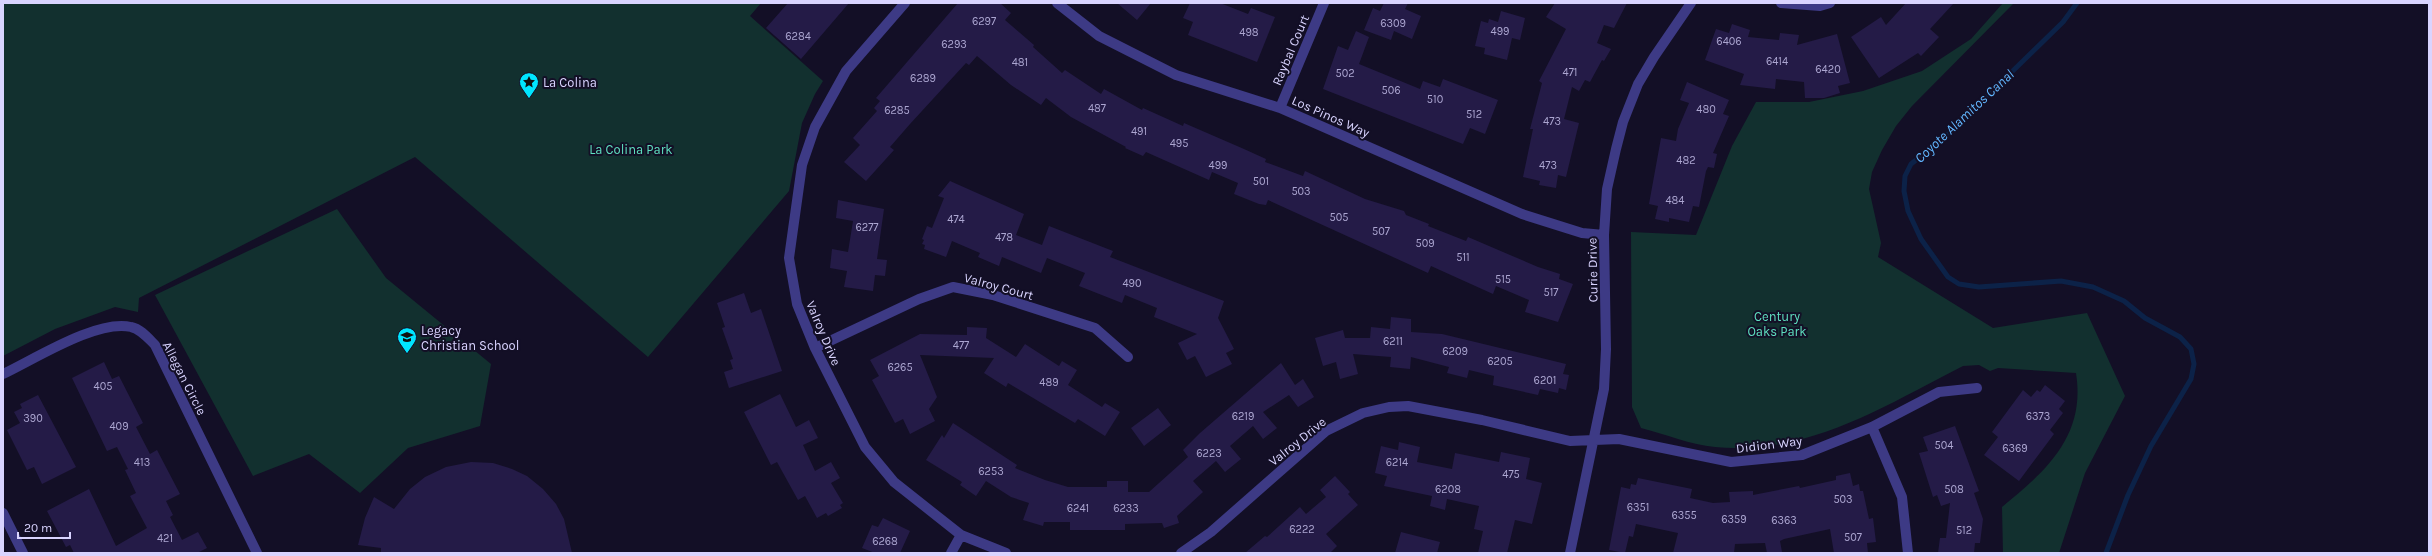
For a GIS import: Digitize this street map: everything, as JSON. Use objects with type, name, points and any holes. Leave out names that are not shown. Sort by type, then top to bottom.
[{"type":"street","name":"Valroy Drive","points":[[905,3],[846,71],[815,127],[802,164],[789,258],[797,304],[815,348],[865,447],[894,482],[961,535],[1006,553]]},
{"type":"street","name":"Los Pinos Way","points":[[1057,3],[1099,36],[1176,75],[1280,108],[1522,214],[1582,233],[1604,234]]},
{"type":"street","name":"Raybal Court","points":[[1280,108],[1324,3]]},
{"type":"street","name":"Curie Drive","points":[[1570,553],[1604,389],[1606,349],[1604,234],[1607,189],[1623,122],[1638,84],[1654,57],[1691,3]]},
{"type":"street","points":[[1781,3],[1820,6],[1830,3]]},
{"type":"street","name":"Valroy Court","points":[[815,348],[919,299],[953,287],[993,295],[1095,328],[1128,356]]},
{"type":"street","name":"Allegan Circle","points":[[3,374],[96,328],[132,327],[143,333],[155,345],[257,553]]},
{"type":"street","name":"Didion Way","points":[[1594,440],[1619,439],[1731,462],[1802,455],[1872,427],[1939,392],[1978,388]]},
{"type":"street","name":"Valroy Drive","points":[[1181,553],[1210,532],[1326,431],[1363,412],[1389,407],[1408,406],[1482,420],[1570,441],[1594,440]]},
{"type":"street","points":[[1872,427],[1902,497],[1908,553]]},
{"type":"street","points":[[3,513],[23,553]]},
{"type":"street","points":[[951,553],[961,535]]},
{"type":"green space","name":"La Colina Park","points":[[3,3],[761,3],[750,16],[823,81],[815,94],[802,123],[789,191],[648,357],[415,157],[139,298],[138,312],[115,307],[55,329],[3,356]]},
{"type":"green space","name":"Century Oaks Park","points":[[2003,3],[2014,3],[1912,106],[1896,126],[1882,150],[1872,172],[1869,189],[1881,243],[1878,257],[1993,328],[2087,313],[2125,396],[2085,473],[2059,553],[2003,553],[2002,507],[2034,480],[2059,450],[2069,434],[2075,415],[2077,395],[2076,373],[1998,368],[1990,371],[1979,365],[1963,366],[1874,412],[1844,425],[1814,436],[1782,443],[1750,447],[1715,447],[1687,442],[1641,428],[1632,407],[1631,232],[1696,235],[1732,146],[1756,102],[1809,102],[1863,91],[1922,71],[1971,39]]},
{"type":"green space","points":[[337,209],[386,278],[491,364],[480,426],[408,448],[360,493],[309,454],[253,476],[155,295]]},
{"type":"building","points":[[788,3],[849,3],[801,59],[766,28]]},
{"type":"building","points":[[958,3],[1000,3],[1011,13],[1005,20],[1034,45],[1033,47],[1062,73],[1065,70],[1101,94],[1104,89],[1142,110],[1143,108],[1183,126],[1184,123],[1266,159],[1265,162],[1303,176],[1305,171],[1365,199],[1404,211],[1406,215],[1429,224],[1428,226],[1466,241],[1468,237],[1538,267],[1560,274],[1559,279],[1573,284],[1558,322],[1525,312],[1529,300],[1496,286],[1493,294],[1431,266],[1428,273],[1268,200],[1266,205],[1259,204],[1234,194],[1238,183],[1212,172],[1209,180],[1146,152],[1143,156],[1125,148],[1126,147],[1071,117],[1046,98],[1041,105],[1011,85],[977,56],[969,65],[966,63],[910,124],[890,147],[894,150],[866,181],[844,162],[860,145],[853,138],[877,111],[874,108],[880,101],[876,98]]},
{"type":"building","points":[[1117,3],[1151,3],[1137,20]]},
{"type":"building","points":[[1190,3],[1220,3],[1248,14],[1251,8],[1275,17],[1257,62],[1188,35],[1193,22],[1183,18]]},
{"type":"building","points":[[1384,3],[1408,3],[1405,9],[1421,16],[1412,39],[1394,31],[1391,40],[1364,30],[1373,8],[1380,11]]},
{"type":"building","points":[[1555,3],[1627,3],[1614,28],[1604,25],[1597,43],[1611,49],[1604,61],[1602,60],[1590,82],[1585,80],[1579,91],[1572,87],[1564,119],[1579,123],[1566,177],[1558,175],[1556,188],[1539,185],[1540,181],[1523,177],[1533,129],[1530,129],[1542,83],[1539,81],[1566,29],[1546,17]]},
{"type":"building","points":[[1906,3],[1954,3],[1930,29],[1939,37],[1921,56],[1918,53],[1879,78],[1851,37],[1881,17],[1886,25]]},
{"type":"building","points":[[1501,11],[1525,18],[1520,40],[1512,38],[1507,60],[1484,54],[1485,48],[1475,46],[1481,21],[1488,23],[1489,19],[1498,22]]},
{"type":"building","points":[[1732,24],[1750,30],[1748,37],[1779,40],[1780,33],[1799,35],[1797,45],[1837,34],[1850,83],[1838,86],[1840,93],[1824,98],[1805,98],[1804,82],[1776,79],[1775,89],[1740,85],[1744,74],[1705,60],[1716,29],[1729,33]]},
{"type":"building","points":[[1356,31],[1369,37],[1359,64],[1420,89],[1423,81],[1440,87],[1443,79],[1498,100],[1485,134],[1470,128],[1463,144],[1323,89],[1338,46],[1348,50]]},
{"type":"building","points":[[1687,82],[1729,100],[1723,114],[1729,116],[1713,153],[1717,154],[1714,168],[1708,167],[1706,171],[1699,207],[1693,206],[1689,222],[1669,218],[1669,222],[1655,219],[1658,206],[1649,204],[1661,138],[1676,141],[1678,129],[1689,103],[1680,100]]},
{"type":"building","points":[[950,181],[1024,214],[1016,235],[1042,245],[1049,226],[1113,251],[1110,257],[1224,301],[1218,318],[1234,349],[1226,353],[1232,364],[1206,377],[1195,356],[1187,360],[1178,343],[1197,334],[1154,317],[1157,308],[1125,295],[1122,303],[1079,286],[1085,273],[1047,258],[1041,273],[1002,257],[999,266],[978,257],[980,253],[952,241],[946,257],[924,249],[925,245],[922,244],[924,240],[922,239],[927,226],[932,228],[944,198],[938,196]]},
{"type":"building","points":[[838,200],[884,209],[877,259],[887,260],[885,276],[875,275],[873,291],[844,287],[847,271],[830,268],[832,249],[848,252],[853,221],[836,218]]},
{"type":"building","points":[[744,293],[751,313],[761,309],[782,371],[729,388],[724,372],[733,369],[730,360],[733,359],[722,328],[725,327],[717,303]]},
{"type":"building","points":[[1391,317],[1411,319],[1411,332],[1442,334],[1566,364],[1563,374],[1569,375],[1566,390],[1559,388],[1558,393],[1540,389],[1538,395],[1493,385],[1494,376],[1469,370],[1467,378],[1447,373],[1449,367],[1411,357],[1410,369],[1390,367],[1391,357],[1353,354],[1358,374],[1340,379],[1336,362],[1323,366],[1315,338],[1343,330],[1345,338],[1370,338],[1371,327],[1390,329]]},
{"type":"building","points":[[967,327],[987,328],[986,338],[1016,357],[1025,344],[1059,366],[1062,361],[1077,370],[1068,385],[1102,407],[1105,403],[1120,412],[1105,436],[1078,419],[1075,423],[1008,383],[1006,387],[984,373],[994,358],[920,355],[937,397],[929,409],[935,421],[910,434],[903,419],[895,423],[872,380],[879,376],[870,360],[920,334],[967,335]]},
{"type":"building","points":[[104,362],[112,379],[119,376],[143,423],[136,427],[150,454],[157,450],[180,494],[166,501],[173,515],[170,517],[182,540],[198,532],[207,548],[197,553],[74,553],[70,545],[66,547],[47,511],[89,489],[116,546],[147,528],[130,496],[136,493],[125,470],[128,469],[117,447],[107,451],[72,378]]},
{"type":"building","points":[[1281,363],[1295,385],[1303,379],[1314,397],[1298,407],[1289,395],[1263,412],[1277,428],[1263,439],[1253,426],[1230,446],[1241,459],[1225,472],[1216,461],[1193,481],[1203,492],[1177,516],[1179,523],[1164,528],[1162,523],[1125,524],[1125,530],[1070,530],[1070,522],[1044,522],[1043,526],[1023,520],[1029,503],[1011,497],[986,481],[976,496],[960,485],[962,482],[926,460],[942,435],[944,438],[953,423],[1017,465],[1015,468],[1045,480],[1068,487],[1107,487],[1107,481],[1128,481],[1128,492],[1149,492],[1188,457],[1183,450],[1200,433]]},
{"type":"building","points":[[2045,385],[2065,401],[2059,409],[2063,413],[2050,430],[2054,434],[2019,481],[1984,455],[1998,437],[1992,432],[2023,390],[2031,397],[2037,390],[2040,392]]},
{"type":"building","points":[[780,394],[796,427],[809,420],[818,438],[803,445],[815,471],[831,462],[840,478],[831,483],[843,503],[840,505],[842,508],[828,516],[826,513],[817,518],[805,496],[798,500],[777,462],[771,465],[744,412]]},
{"type":"building","points":[[38,395],[76,467],[42,484],[34,467],[27,470],[7,430],[20,423],[14,412],[22,408],[20,404]]},
{"type":"building","points":[[1158,408],[1171,425],[1144,446],[1131,428]]},
{"type":"building","points":[[1955,426],[1979,491],[1974,493],[1983,519],[1980,543],[1975,543],[1974,553],[1938,553],[1940,538],[1946,538],[1950,503],[1941,506],[1937,495],[1933,497],[1919,453],[1928,451],[1923,437]]},
{"type":"building","points":[[1399,442],[1420,447],[1417,462],[1452,469],[1455,453],[1499,462],[1501,452],[1530,458],[1526,479],[1542,483],[1532,524],[1515,520],[1507,553],[1478,553],[1483,531],[1474,529],[1479,506],[1447,499],[1445,510],[1430,506],[1432,496],[1384,486],[1387,476],[1375,473],[1381,446],[1398,450]]},
{"type":"building","points":[[471,462],[493,463],[512,469],[527,476],[543,489],[556,504],[564,519],[572,553],[381,553],[381,548],[358,545],[365,518],[374,497],[394,509],[410,489],[425,477],[446,467]]},
{"type":"building","points":[[1850,473],[1853,486],[1859,484],[1860,491],[1863,491],[1869,519],[1873,518],[1876,542],[1867,543],[1868,553],[1834,553],[1830,529],[1784,539],[1780,541],[1782,552],[1767,553],[1765,543],[1735,544],[1734,553],[1673,553],[1678,533],[1636,524],[1633,537],[1629,536],[1625,553],[1609,550],[1621,487],[1630,489],[1631,484],[1636,485],[1638,478],[1692,489],[1690,498],[1713,503],[1730,502],[1729,492],[1753,491],[1753,495],[1799,486],[1800,488],[1836,480],[1836,476]]},
{"type":"building","points":[[1335,476],[1350,492],[1348,494],[1358,505],[1326,534],[1337,546],[1330,553],[1245,553],[1265,536],[1267,537],[1300,507],[1306,514],[1326,497],[1320,490]]},
{"type":"building","points":[[883,518],[910,531],[900,553],[875,553],[862,548],[872,525],[878,527]]},
{"type":"building","points":[[1401,532],[1440,542],[1437,553],[1395,553]]},
{"type":"waterway","name":"Coyote Alamitos Canal","points":[[2077,3],[2063,22],[1945,137],[1911,164],[1905,176],[1904,191],[1908,211],[1921,239],[1948,277],[1959,284],[1979,287],[2061,281],[2093,287],[2124,301],[2145,318],[2180,337],[2191,349],[2194,364],[2191,379],[2151,446],[2128,495],[2106,553]]},
{"type":"place","name":"La Colina","points":[[529,99]]},
{"type":"place","name":"Legacy Christian School","points":[[407,354]]}]
